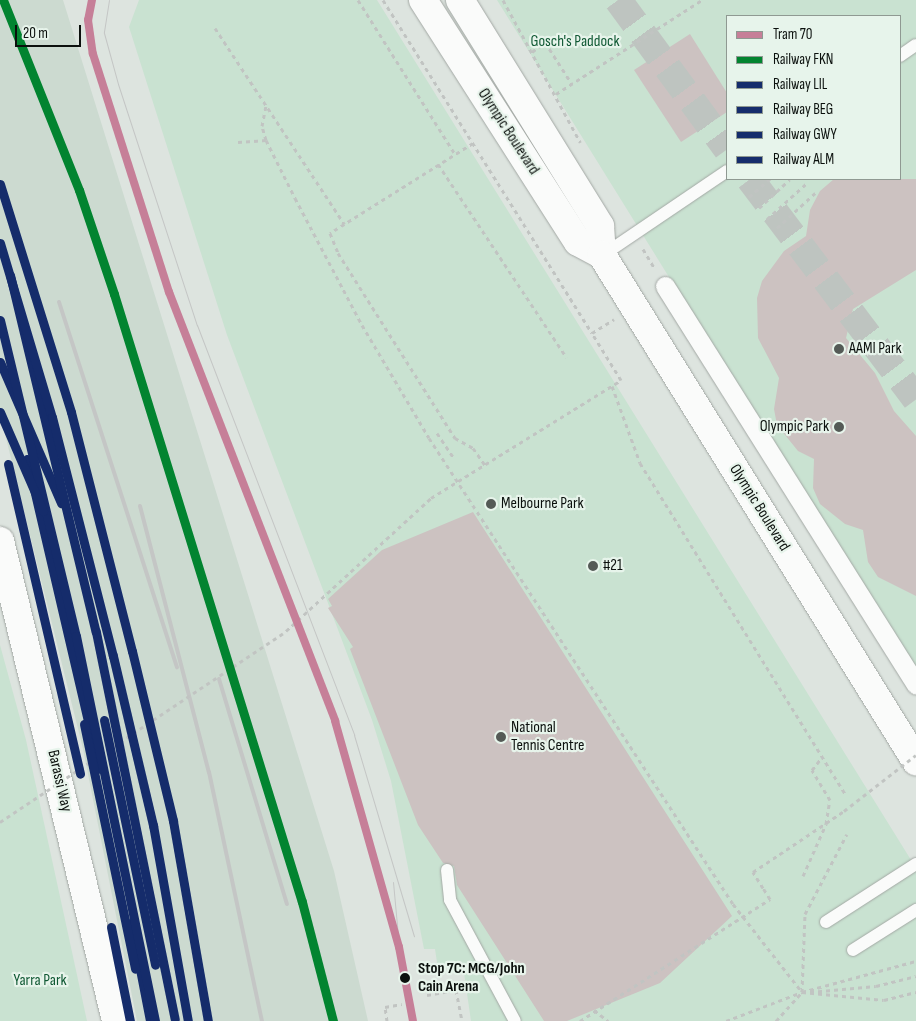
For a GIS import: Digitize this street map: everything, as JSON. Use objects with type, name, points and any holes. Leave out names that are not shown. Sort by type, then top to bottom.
[{"type":"main road","name":"Olympic Boulevard","points":[[423,0],[578,242],[602,255]]},
{"type":"main road","name":"Olympic Boulevard","points":[[460,0],[600,226],[602,255],[916,761]]},
{"type":"main road","name":"Barassi Way","points":[[0,541],[10,609],[116,1021]]},
{"type":"street","points":[[665,286],[916,684]]},
{"type":"lane","points":[[901,55],[916,45]]},
{"type":"lane","points":[[602,255],[726,172]]},
{"type":"lane","points":[[826,922],[916,864]]},
{"type":"lane","points":[[447,870],[450,900],[515,1021]]},
{"type":"lane","points":[[853,950],[916,910]]},
{"type":"path","points":[[358,0],[455,154]]},
{"type":"path","points":[[383,0],[592,333]]},
{"type":"path","points":[[503,0],[556,94],[702,0]]},
{"type":"path","points":[[215,28],[344,224]]},
{"type":"path","points":[[532,52],[544,42],[572,84]]},
{"type":"path","points":[[266,106],[262,126],[266,140],[362,325],[429,438],[733,904],[802,992],[884,1000],[916,992]]},
{"type":"path","points":[[238,142],[266,140]]},
{"type":"path","points":[[473,143],[330,233],[338,253],[454,438],[473,448],[485,465]]},
{"type":"path","points":[[438,164],[566,357]]},
{"type":"path","points":[[749,197],[769,180]]},
{"type":"path","points":[[759,208],[789,180]]},
{"type":"path","points":[[767,219],[807,183]]},
{"type":"path","points":[[777,228],[815,193]]},
{"type":"path","points":[[0,822],[286,631],[431,498],[621,380]]},
{"type":"path","points":[[612,386],[640,463],[846,795]]},
{"type":"path","points":[[437,433],[454,458]]},
{"type":"path","points":[[580,1021],[770,899],[753,872],[860,802],[916,755]]},
{"type":"path","points":[[803,876],[826,824],[830,800],[812,770],[822,757]]},
{"type":"path","points":[[776,1021],[802,992],[805,914],[847,834]]},
{"type":"path","points":[[726,1021],[802,992],[916,961]]},
{"type":"path","points":[[802,992],[876,986],[916,976]]},
{"type":"path","points":[[428,995],[456,990],[462,1021]]},
{"type":"path","points":[[387,1021],[385,1007],[402,1004]]},
{"type":"path","points":[[594,1010],[608,1021]]},
{"type":"shaded area","points":[[0,0],[63,0],[334,871],[368,1021],[137,1021],[83,749],[0,414]]},
{"type":"green space","name":"Melbourne Park","points":[[139,0],[377,0],[916,868],[916,1021],[471,1021],[463,966],[438,969],[435,949],[424,949],[391,781],[372,720],[227,335],[129,27]]},
{"type":"green space","name":"Olympic Park","points":[[497,0],[916,0],[916,675]]},
{"type":"green space","name":"Yarra Park","points":[[0,645],[26,740],[87,1021],[0,1021]]},
{"type":"building","points":[[690,34],[726,91],[726,113],[681,142],[634,70]]},
{"type":"building","name":"AAMI Park","points":[[916,179],[916,270],[853,309],[846,338],[875,373],[894,411],[916,436],[916,596],[878,577],[868,562],[863,530],[845,524],[820,504],[813,488],[814,459],[798,451],[777,425],[774,409],[779,378],[758,338],[757,298],[762,281],[784,251],[806,236],[810,210],[820,191],[833,180]]},
{"type":"building","name":"National Tennis Centre","points":[[473,512],[732,916],[660,983],[567,1021],[544,1021],[457,885],[454,866],[443,863],[418,825],[350,649],[353,647],[328,608],[332,606],[328,599],[382,550]]},
{"type":"tunnel","points":[[618,0],[726,148]]},
{"type":"tunnel","points":[[751,180],[916,399]]},
{"type":"tram line","name":"70","points":[[92,0],[88,20],[93,54],[169,292],[335,721],[399,947],[413,1021]]},
{"type":"tram line","points":[[109,0],[104,33],[118,84],[197,325],[354,735],[414,936]]},
{"type":"tram line","points":[[393,882],[399,947]]},
{"type":"railway","points":[[59,302],[177,667]]},
{"type":"railway","points":[[140,506],[209,772],[262,1021]]},
{"type":"railway","points":[[219,679],[287,904]]},
{"type":"rail line","name":"FKN","points":[[3,0],[79,190],[114,294],[302,902],[333,1021]]},
{"type":"rail line","name":"LIL","points":[[0,184],[71,412],[132,651],[173,821],[208,1021]]},
{"type":"rail line","name":"ALM","points":[[0,243],[52,417],[113,656],[153,825],[188,1021]]},
{"type":"rail line","name":"GWY","points":[[10,275],[96,632],[175,1019]]},
{"type":"rail line","name":"BEG","points":[[0,320],[76,636],[155,1021]]},
{"type":"rail line","name":"LIL","points":[[0,362],[61,503]]},
{"type":"rail line","name":"ALM","points":[[0,412],[43,511]]},
{"type":"rail line","name":"LIL","points":[[27,459],[99,769]]},
{"type":"rail line","name":"ALM","points":[[8,464],[80,774]]},
{"type":"rail line","name":"LIL","points":[[104,720],[155,965]]},
{"type":"rail line","name":"ALM","points":[[84,724],[135,969]]},
{"type":"rail line","name":"LIL","points":[[131,923],[150,1021]]},
{"type":"rail line","name":"ALM","points":[[111,927],[130,1021]]},
{"type":"place","name":"AAMI Park","points":[[839,349]]},
{"type":"place","name":"Olympic Park","points":[[839,427]]},
{"type":"place","name":"Melbourne Park","points":[[491,504]]},
{"type":"place","name":"#21","points":[[593,566]]},
{"type":"place","name":"National Tennis Centre","points":[[501,737]]},
{"type":"place","name":"Stop 7C: MCG/John Cain Arena","points":[[405,978]]},
{"type":"park label","name":"Gosch's Paddock","points":[[575,42]]}]
